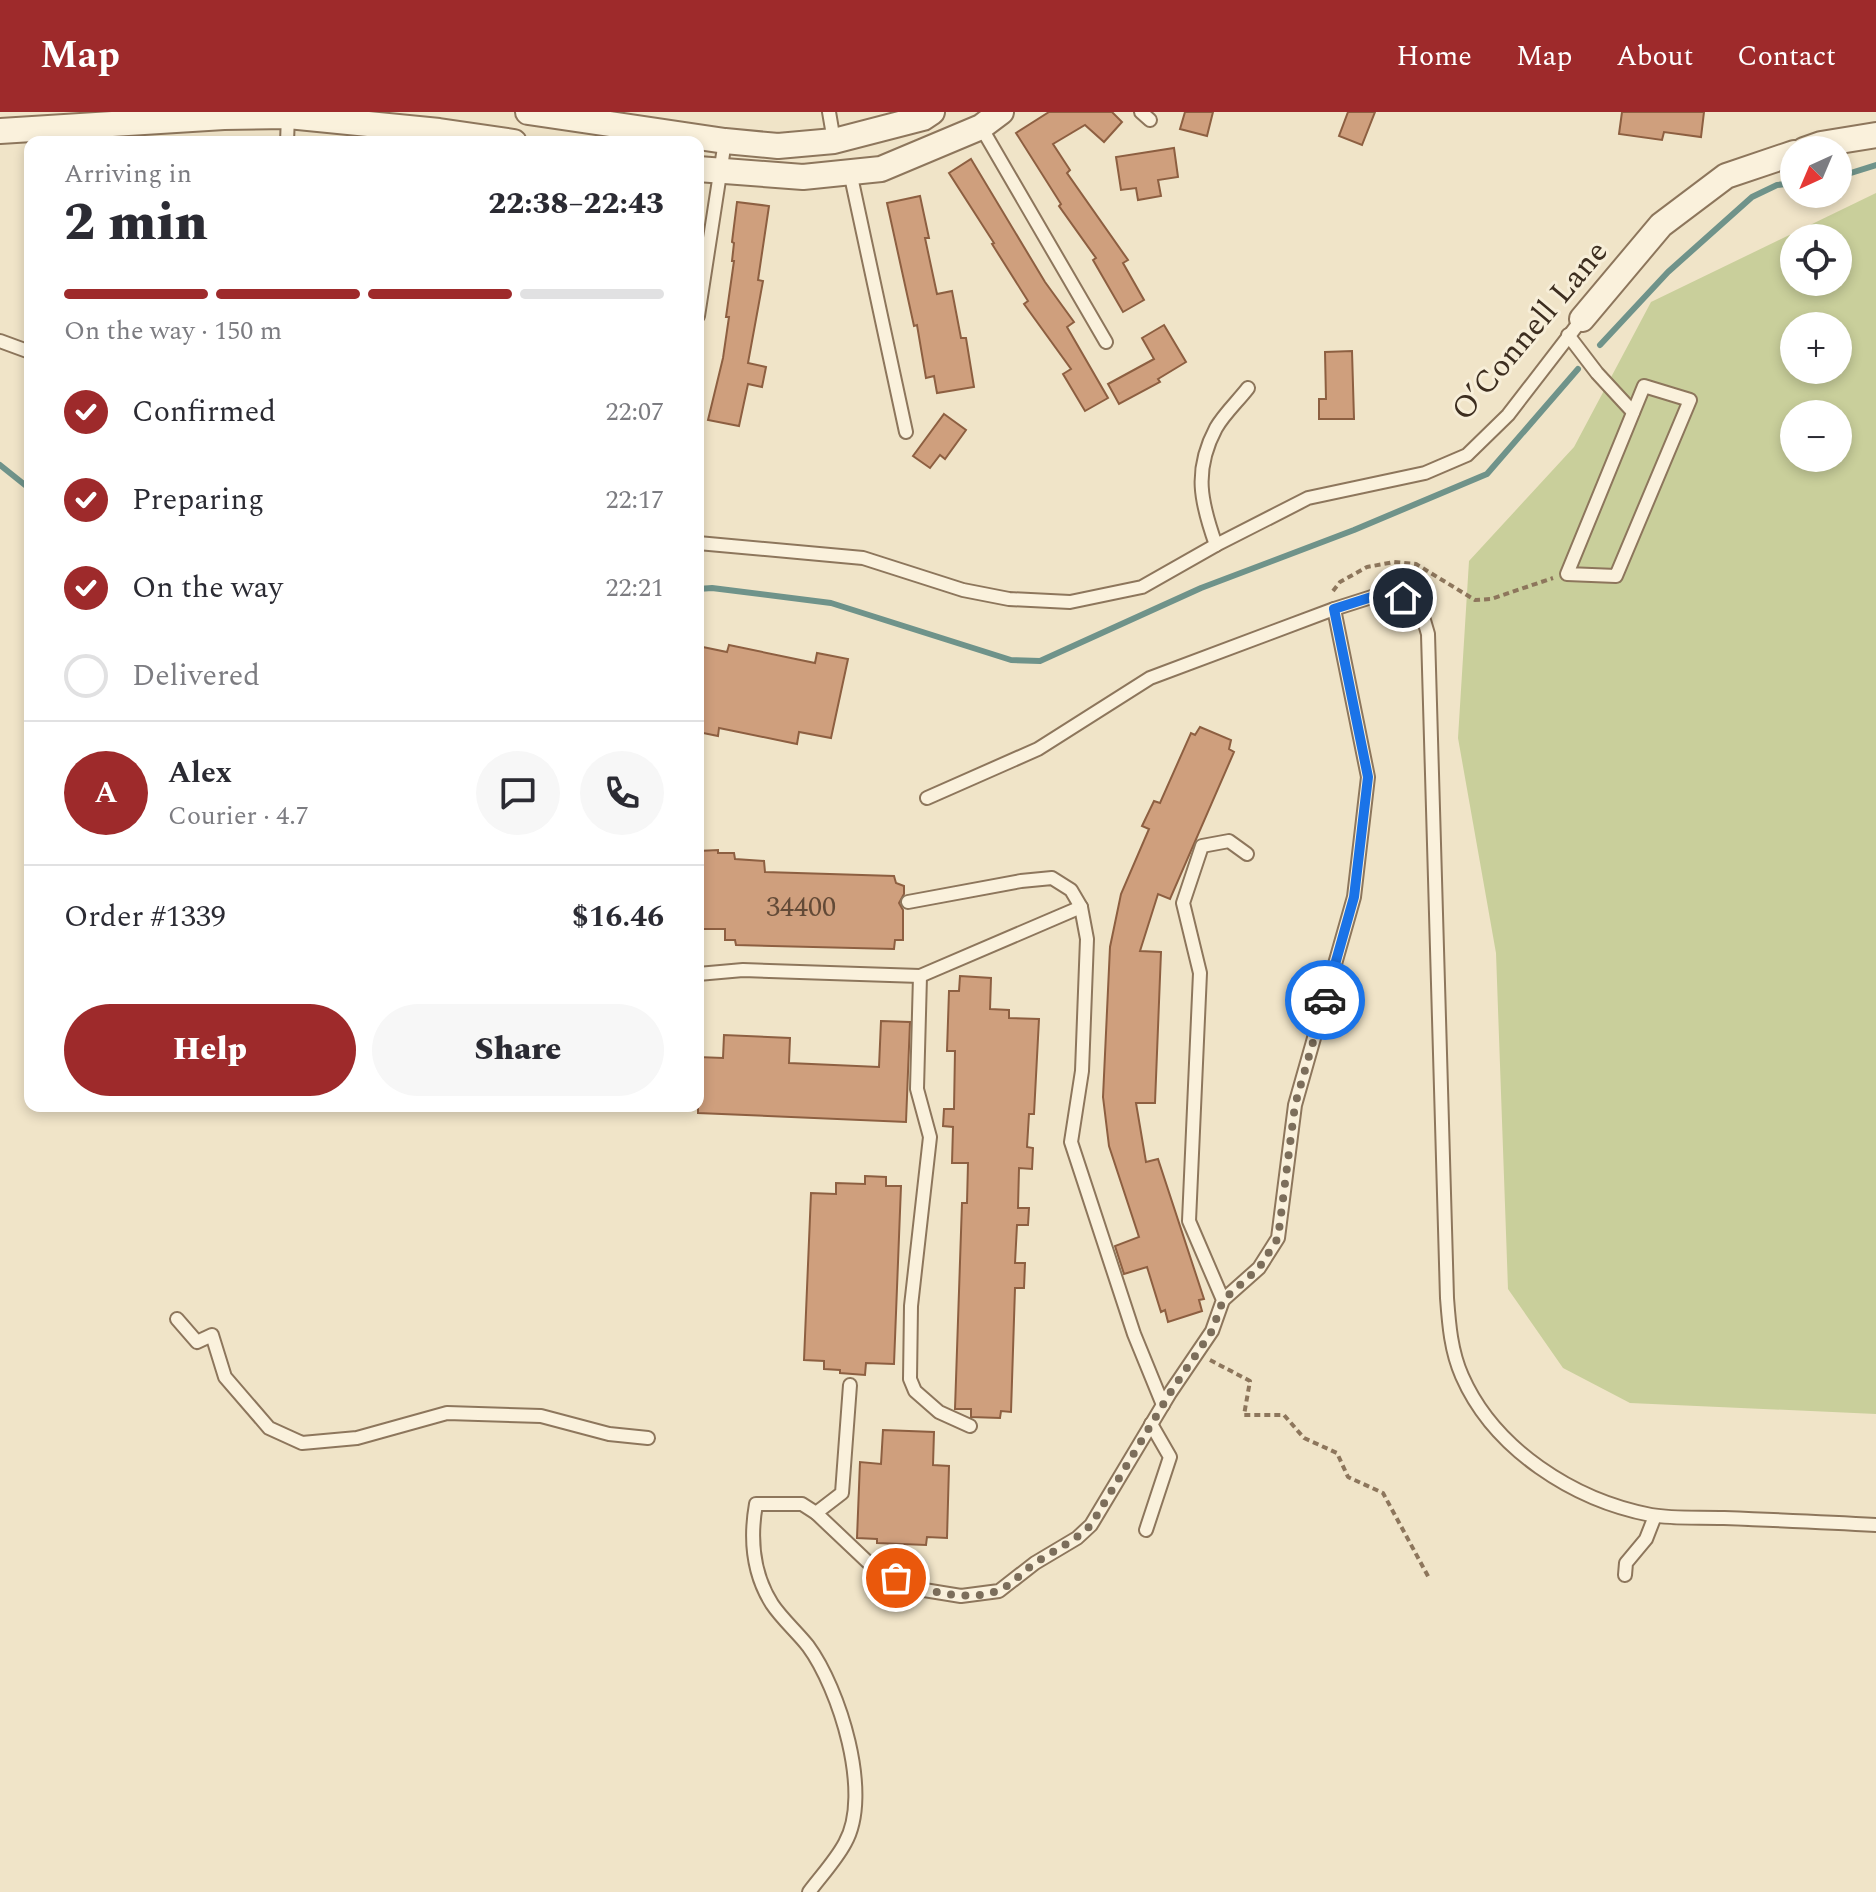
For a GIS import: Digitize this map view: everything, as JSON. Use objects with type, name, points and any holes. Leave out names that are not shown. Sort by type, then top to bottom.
[{"type":"street","points":[[528,112],[691,136]]},
{"type":"street","points":[[709,170],[803,177],[881,169],[981,127],[1001,112]]},
{"type":"street","points":[[704,138],[778,146],[834,141],[928,115]]},
{"type":"street","points":[[0,131],[288,116],[431,136]]},
{"type":"street","points":[[1852,139],[1876,135]]},
{"type":"street","name":"O’Connell Lane","points":[[1575,327],[1661,225],[1726,176],[1780,158]]},
{"type":"lane","points":[[829,112],[834,141]]},
{"type":"lane","points":[[928,115],[938,145]]},
{"type":"lane","points":[[287,136],[288,116]]},
{"type":"lane","points":[[981,127],[1106,342]]},
{"type":"lane","points":[[704,236],[709,170],[725,141]]},
{"type":"lane","points":[[850,172],[906,432]]},
{"type":"lane","points":[[1575,327],[1597,373],[1633,412]]},
{"type":"lane","name":"O’Connell Lane","points":[[704,544],[863,558],[963,590],[1009,599],[1070,602],[1142,587],[1308,498],[1425,473],[1467,455],[1508,415],[1575,327]]},
{"type":"lane","points":[[0,341],[24,350]]},
{"type":"lane","points":[[1644,386],[1690,400],[1616,576],[1567,574],[1644,386]]},
{"type":"lane","points":[[1216,545],[1202,507],[1200,475],[1216,428],[1248,388]]},
{"type":"lane","points":[[927,798],[1038,749],[1150,678],[1381,594],[1403,598],[1421,610],[1428,634],[1447,1298],[1450,1338],[1461,1374],[1478,1407],[1506,1442],[1541,1468],[1615,1507],[1655,1516],[1876,1525]]},
{"type":"lane","points":[[809,1892],[847,1841],[856,1806],[855,1763],[829,1680],[809,1647],[771,1603],[754,1558],[752,1526],[756,1504],[802,1504],[816,1513],[873,1567],[918,1589],[961,1596],[999,1591],[1035,1563],[1077,1538],[1091,1525],[1151,1424],[1212,1331],[1223,1300],[1259,1268],[1278,1238],[1295,1105],[1354,897],[1368,777],[1334,609]]},
{"type":"lane","points":[[1223,1300],[1189,1221],[1200,973],[1183,903],[1202,846],[1229,841],[1247,854]]},
{"type":"lane","points":[[908,902],[1052,878],[1071,890],[1081,907],[1087,939],[1082,1071],[1071,1142],[1134,1334],[1163,1405]]},
{"type":"lane","points":[[704,973],[743,970],[920,976],[1081,907]]},
{"type":"lane","points":[[920,976],[917,1089],[930,1137],[911,1306],[910,1379],[915,1391],[939,1412],[970,1426]]},
{"type":"lane","points":[[177,1319],[197,1342],[212,1335],[225,1377],[269,1428],[302,1443],[357,1438],[447,1413],[541,1416],[609,1434],[648,1438]]},
{"type":"lane","points":[[816,1513],[842,1493],[850,1385]]},
{"type":"lane","points":[[1146,1530],[1170,1457],[1151,1424]]},
{"type":"lane","points":[[1625,1575],[1626,1563],[1646,1539],[1655,1516]]},
{"type":"path","points":[[1334,609],[1333,592],[1340,582],[1367,567],[1381,564],[1416,564],[1475,600],[1491,599],[1567,574]]},
{"type":"path","points":[[1197,1353],[1250,1381],[1244,1415],[1284,1415],[1304,1438],[1337,1453],[1348,1477],[1383,1493],[1429,1578]]},
{"type":"green space","points":[[1876,193],[1876,1414],[1630,1403],[1563,1368],[1508,1289],[1496,953],[1458,738],[1469,561],[1574,447],[1651,302],[1780,240],[1780,296],[1852,296],[1852,224],[1812,224],[1845,208],[1852,208],[1852,205]]},
{"type":"building","points":[[1049,112],[1112,112],[1122,122],[1104,142],[1085,125],[1053,144],[1070,170],[1067,173],[1128,260],[1123,263],[1144,300],[1123,312],[1093,260],[1096,258],[1059,206],[1061,204],[1016,133]]},
{"type":"building","points":[[1185,112],[1213,112],[1207,136],[1180,129]]},
{"type":"building","points":[[1348,112],[1375,112],[1362,145],[1339,136]]},
{"type":"building","points":[[1622,112],[1704,112],[1701,137],[1664,132],[1662,140],[1619,134]]},
{"type":"building","points":[[1174,148],[1178,177],[1158,180],[1161,196],[1138,200],[1136,188],[1121,190],[1116,157]]},
{"type":"building","points":[[971,159],[1045,282],[1074,322],[1067,327],[1108,398],[1085,411],[1063,374],[1071,369],[1024,304],[1028,301],[949,173]]},
{"type":"building","points":[[920,196],[937,294],[952,291],[961,338],[966,338],[974,387],[937,393],[934,376],[926,378],[917,325],[914,326],[887,203]]},
{"type":"building","points":[[737,202],[769,206],[758,280],[763,281],[748,363],[766,367],[762,387],[748,384],[739,426],[708,420],[729,317],[726,317],[734,261],[732,242]]},
{"type":"building","points":[[1164,325],[1186,362],[1158,379],[1160,382],[1119,404],[1108,384],[1154,359],[1142,338]]},
{"type":"building","points":[[1352,351],[1354,419],[1319,419],[1319,399],[1326,399],[1325,352]]},
{"type":"building","points":[[944,414],[966,430],[945,459],[940,455],[930,468],[913,456]]},
{"type":"building","points":[[729,645],[815,663],[817,653],[848,659],[831,738],[799,732],[797,744],[719,728],[718,736],[704,733],[704,647],[727,652]]},
{"type":"building","points":[[1200,727],[1231,740],[1229,749],[1234,752],[1170,899],[1158,894],[1140,951],[1161,952],[1155,1103],[1136,1103],[1146,1162],[1158,1159],[1204,1299],[1199,1300],[1202,1311],[1168,1322],[1165,1310],[1161,1312],[1147,1267],[1124,1274],[1115,1246],[1139,1237],[1109,1146],[1103,1097],[1110,947],[1121,894],[1149,829],[1142,826],[1154,801],[1160,803],[1191,733],[1195,735]]},
{"type":"building","points":[[718,850],[718,853],[734,853],[735,859],[764,861],[765,872],[894,876],[896,883],[904,886],[899,903],[903,910],[903,940],[895,940],[894,949],[736,945],[735,940],[725,940],[725,929],[704,929],[704,851]]},
{"type":"building","points":[[960,976],[991,978],[990,1009],[1009,1010],[1009,1018],[1039,1019],[1034,1114],[1029,1114],[1027,1147],[1033,1148],[1032,1169],[1019,1168],[1018,1208],[1029,1208],[1028,1225],[1017,1225],[1015,1263],[1025,1263],[1024,1288],[1015,1288],[1011,1412],[1001,1411],[1000,1418],[971,1417],[971,1409],[955,1409],[962,1203],[967,1203],[968,1163],[952,1163],[953,1127],[943,1126],[944,1109],[954,1109],[955,1051],[947,1051],[949,991],[959,991]]},
{"type":"building","points":[[881,1021],[910,1022],[906,1122],[698,1113],[704,1112],[704,1057],[723,1058],[724,1035],[790,1038],[789,1063],[879,1067]]},
{"type":"building","points":[[865,1176],[886,1177],[886,1186],[901,1186],[894,1364],[866,1363],[865,1375],[840,1373],[840,1370],[824,1369],[824,1361],[804,1360],[811,1193],[836,1194],[836,1183],[865,1184]]},
{"type":"building","points":[[883,1430],[934,1432],[933,1465],[949,1466],[947,1538],[927,1537],[926,1545],[877,1543],[877,1539],[857,1538],[860,1462],[881,1464]]},
{"type":"waterway","points":[[1852,173],[1876,165]]},
{"type":"waterway","points":[[1600,345],[1668,272],[1752,197],[1780,185]]},
{"type":"waterway","points":[[704,589],[831,603],[1011,660],[1040,661],[1201,588],[1354,530],[1487,474],[1578,369]]},
{"type":"waterway","points":[[0,465],[24,484]]},
{"type":"way so far","points":[[896,1578],[918,1589],[961,1596],[999,1591],[1035,1563],[1077,1538],[1091,1525],[1170,1393],[1212,1331],[1223,1300],[1259,1268],[1278,1238],[1295,1105],[1325,1000]]},
{"type":"route","points":[[1325,1000],[1354,897],[1368,777],[1334,609],[1381,594],[1403,598]]}]
